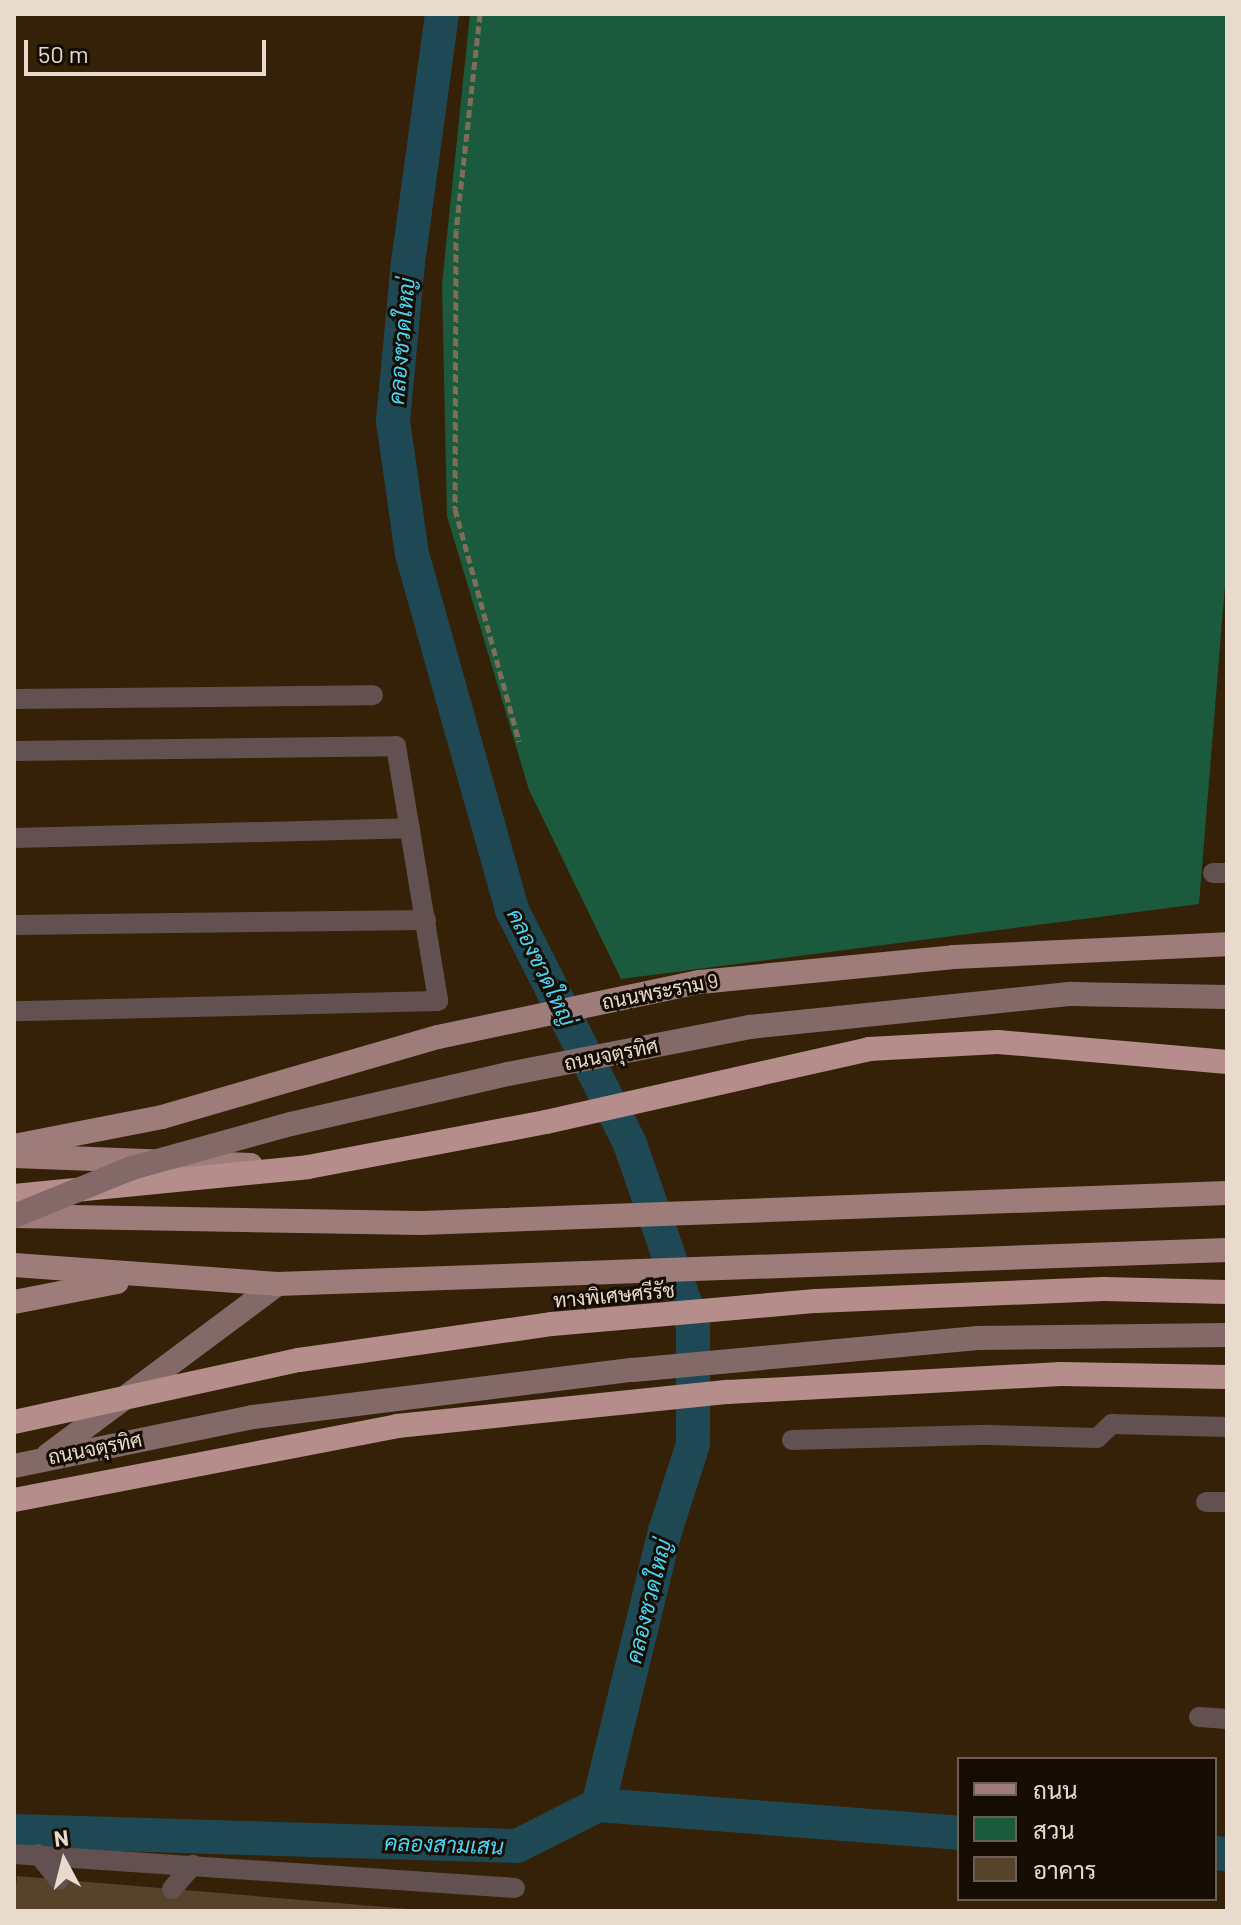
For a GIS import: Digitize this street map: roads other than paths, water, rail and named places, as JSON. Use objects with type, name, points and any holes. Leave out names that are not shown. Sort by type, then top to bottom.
[{"type":"highway","points":[[14,1196],[308,1167],[546,1122],[697,1084],[869,1049],[998,1042],[1148,1051],[1227,1062]]},
{"type":"highway","name":"ทางพิเศษศรีรัช","points":[[14,1422],[299,1360],[552,1324],[831,1300],[1104,1289],[1227,1292]]},
{"type":"highway","points":[[14,1500],[397,1426],[728,1392],[1061,1374],[1227,1377]]},
{"type":"main road","name":"ถนนพระราม 9","points":[[14,1146],[162,1117],[438,1037],[700,982],[954,957],[1227,944]]},
{"type":"main road","name":"ถนนจตุรทิศ","points":[[14,1216],[132,1168],[291,1124],[508,1074],[750,1027],[1071,994],[1227,997]]},
{"type":"main road","points":[[14,1156],[308,1167]]},
{"type":"main road","points":[[14,1216],[421,1223],[1227,1193]]},
{"type":"main road","points":[[14,1265],[277,1284],[929,1257],[1227,1250]]},
{"type":"main road","points":[[14,1302],[150,1276]]},
{"type":"main road","points":[[43,1459],[277,1284]]},
{"type":"main road","name":"ถนนจตุรทิศ","points":[[14,1466],[253,1417],[633,1370],[978,1338],[1227,1335]]},
{"type":"lane","points":[[14,699],[373,695]]},
{"type":"lane","points":[[14,751],[396,746],[438,1001],[14,1011]]},
{"type":"lane","points":[[14,838],[410,828]]},
{"type":"lane","points":[[14,925],[426,920]]},
{"type":"lane","points":[[792,1440],[988,1435],[1097,1438],[1112,1424],[1227,1427]]},
{"type":"lane","points":[[1206,1502],[1227,1502]]},
{"type":"lane","points":[[1199,1717],[1227,1719]]},
{"type":"lane","points":[[14,1854],[515,1888]]},
{"type":"lane","points":[[38,1854],[59,1880]]},
{"type":"lane","points":[[172,1889],[193,1865]]},
{"type":"waterway","name":"คลองชวดใหญ่","points":[[442,14],[408,262],[393,421],[412,554],[512,910],[630,1144],[693,1326],[693,1444],[665,1531],[598,1805]]},
{"type":"waterway","name":"คลองสามเสน","points":[[14,1831],[517,1846],[598,1805],[957,1833]]},
{"type":"waterway","name":"คลองสามเสน","points":[[1217,1853],[1227,1854]]}]
